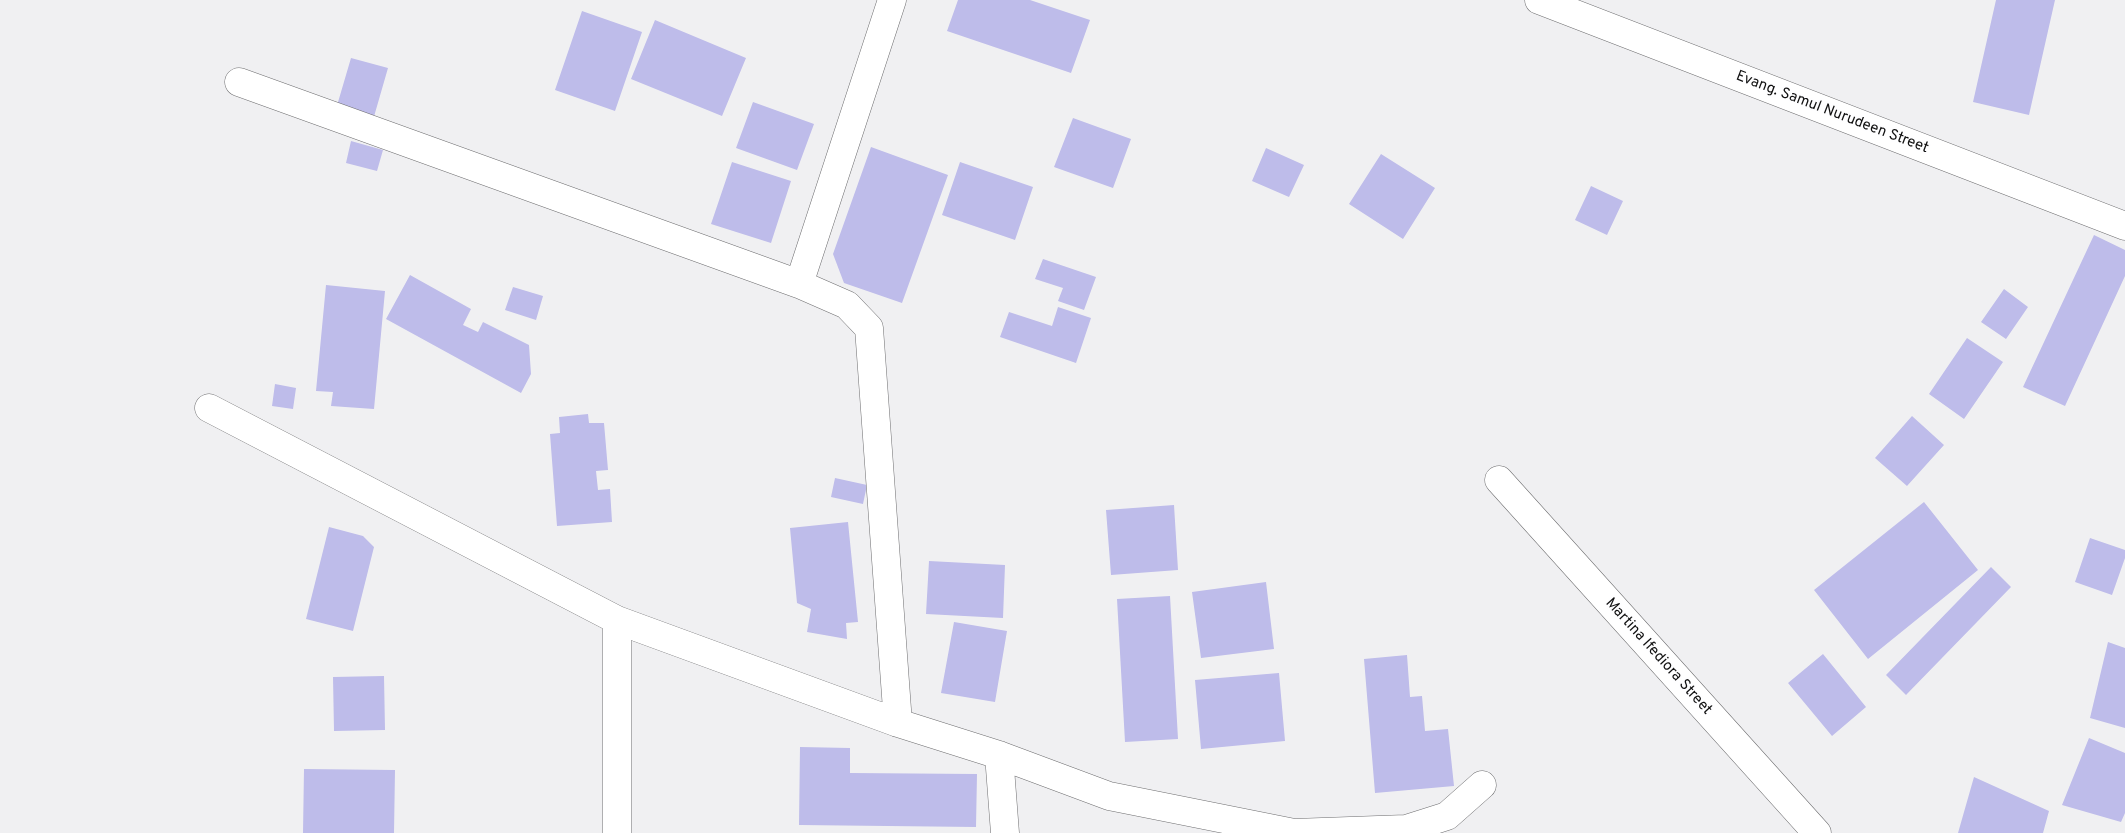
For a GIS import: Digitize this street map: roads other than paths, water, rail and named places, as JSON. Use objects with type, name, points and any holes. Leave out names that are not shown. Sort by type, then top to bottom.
[{"type":"street","points":[[798,284],[892,0]]},
{"type":"street","name":"Evang. Samul Nurudeen Street","points":[[1539,0],[2125,226]]},
{"type":"street","points":[[238,82],[798,284],[847,305],[869,328],[898,723]]},
{"type":"street","points":[[209,408],[617,620],[898,723],[999,755],[1109,796],[1294,832],[1406,829],[1447,816],[1482,785]]},
{"type":"street","name":"Martina Ifediora Street","points":[[1499,480],[1817,833]]},
{"type":"street","points":[[617,620],[618,833]]},
{"type":"street","points":[[999,755],[1004,833]]}]
